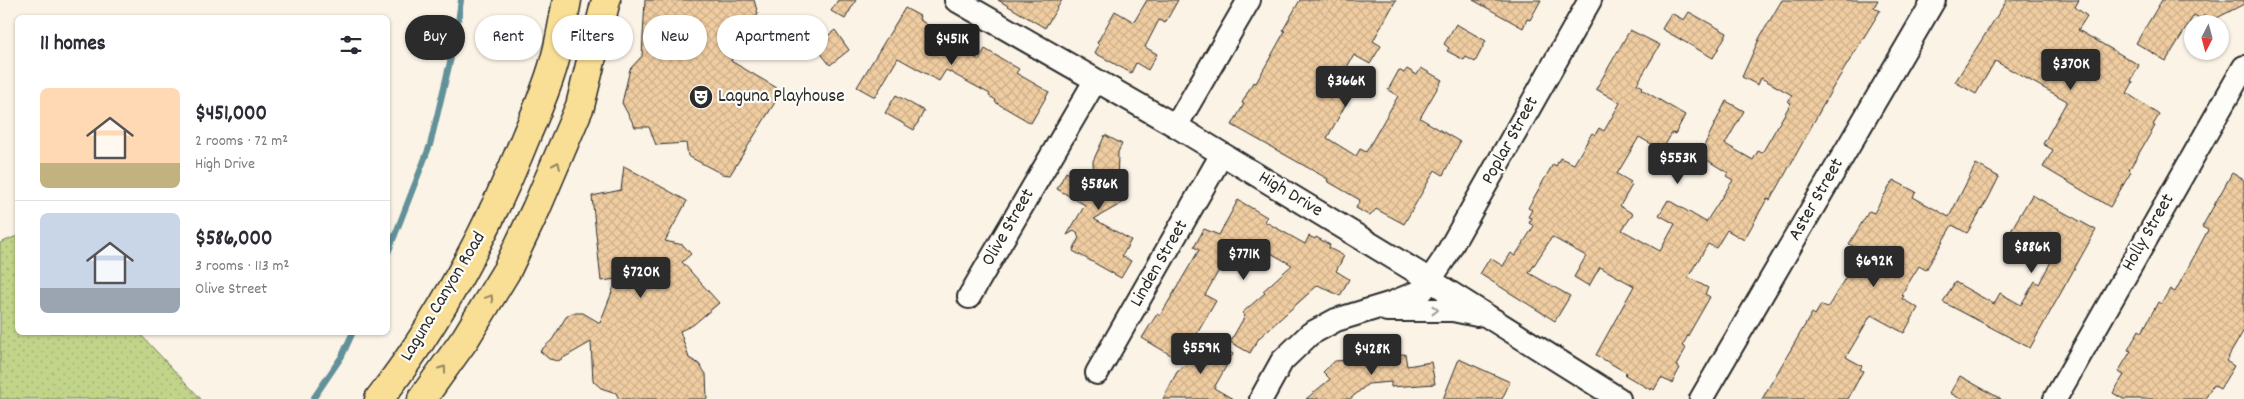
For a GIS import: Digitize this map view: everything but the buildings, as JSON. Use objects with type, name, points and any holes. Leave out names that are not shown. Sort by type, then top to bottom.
[{"type":"main road","name":"Laguna Canyon Road","points":[[379,399],[436,315],[479,239],[502,191],[516,161],[555,62],[567,0]]},
{"type":"main road","name":"Laguna Canyon Road","points":[[422,399],[465,339],[503,278],[536,209],[580,106],[606,0]]},
{"type":"main road","points":[[502,191],[536,209]]},
{"type":"street","points":[[1176,126],[1249,0]]},
{"type":"street","name":"Poplar Street","points":[[1368,310],[1423,290],[1444,259],[1590,0]]},
{"type":"street","name":"Aster Street","points":[[1701,399],[1934,0]]},
{"type":"street","name":"High Drive","points":[[963,2],[1176,126],[1430,280],[1619,399]]},
{"type":"street","name":"Holly Street","points":[[2055,399],[2244,67]]},
{"type":"street","name":"Olive Street","points":[[969,296],[1095,80]]},
{"type":"street","name":"Linden Street","points":[[1097,373],[1222,154]]},
{"type":"street","points":[[1261,399],[1282,362],[1310,334],[1336,320],[1368,310],[1453,310],[1488,317]]},
{"type":"green space","points":[[15,237],[15,335],[141,335],[201,399],[0,399],[0,243]]},
{"type":"waterway","points":[[390,248],[430,145],[456,37],[461,0]]},
{"type":"waterway","points":[[313,399],[342,356],[352,335]]},
{"type":"place","name":"Laguna Playhouse","points":[[701,97]]}]
